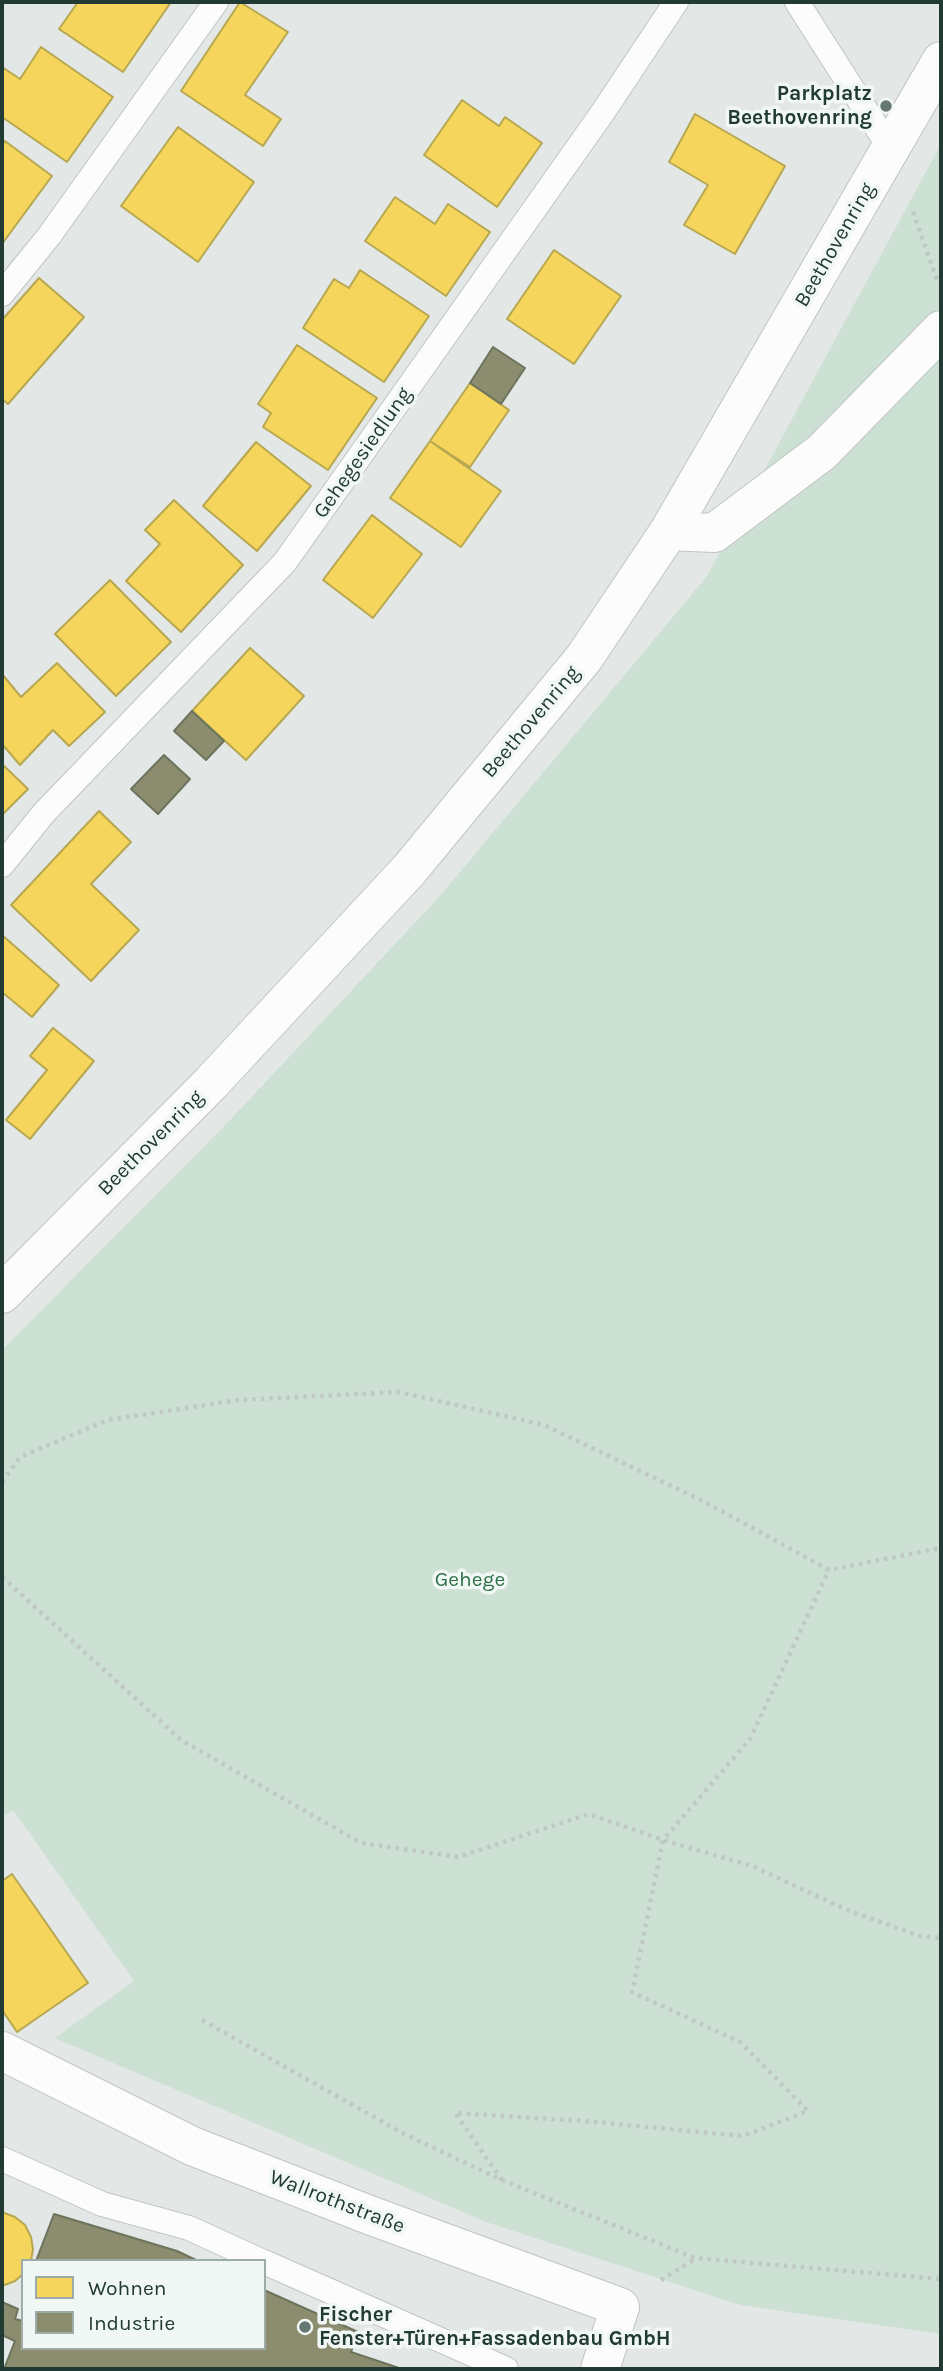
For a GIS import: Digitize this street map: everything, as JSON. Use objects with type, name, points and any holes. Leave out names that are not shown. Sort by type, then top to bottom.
[{"type":"street","name":"Beethovenring","points":[[2,1294],[210,1084],[409,870],[584,658],[669,531],[941,61]]},
{"type":"street","points":[[669,531],[714,533],[822,452],[941,330]]},
{"type":"street","name":"Wallrothstraße","points":[[2,2051],[192,2146],[372,2216],[620,2307],[600,2369]]},
{"type":"lane","points":[[2,294],[49,236],[216,2]]},
{"type":"lane","name":"Gehegesiedlung","points":[[2,865],[43,814],[285,562],[595,123],[676,2]]},
{"type":"lane","points":[[797,2],[891,150]]},
{"type":"lane","points":[[2,2159],[102,2204],[189,2228],[256,2259]]},
{"type":"lane","points":[[266,2263],[506,2369]]},
{"type":"path","points":[[891,150],[941,290]]},
{"type":"path","points":[[2,1482],[20,1457],[108,1420],[239,1400],[399,1392],[544,1425],[708,1503],[829,1570],[941,1548]]},
{"type":"path","points":[[502,2180],[455,2113],[584,2121],[743,2136],[808,2111],[740,2042],[632,1992],[663,1840],[750,1739],[829,1570]]},
{"type":"path","points":[[2,1577],[181,1740],[361,1843],[458,1857],[589,1814],[663,1840],[752,1866],[847,1910],[920,1936],[941,1938]]},
{"type":"path","points":[[202,2020],[404,2134],[502,2180],[695,2258],[941,2279]]},
{"type":"green space","name":"Gehege","points":[[941,144],[941,2334],[740,2305],[486,2222],[55,2038],[134,1981],[13,1810],[2,1817],[2,1350],[231,1119],[440,896],[707,576]]},
{"type":"building: Wohnen","points":[[78,2],[171,2],[123,72],[59,29]]},
{"type":"building: Wohnen","points":[[240,2],[288,32],[245,95],[281,119],[263,146],[181,91]]},
{"type":"building: Wohnen","points":[[41,47],[113,97],[67,162],[2,117],[2,67],[20,79]]},
{"type":"building: Wohnen","points":[[462,100],[499,126],[505,117],[542,143],[497,207],[424,155]]},
{"type":"building: Wohnen","points":[[695,114],[785,166],[735,254],[684,225],[708,185],[669,162]]},
{"type":"building: Wohnen","points":[[178,127],[254,182],[198,262],[121,206]]},
{"type":"building: Wohnen","points":[[5,141],[52,176],[2,244],[2,146]]},
{"type":"building: Wohnen","points":[[395,197],[435,224],[448,204],[490,232],[446,296],[365,241]]},
{"type":"building: Wohnen","points":[[554,250],[621,296],[574,364],[507,319]]},
{"type":"building: Wohnen","points":[[360,270],[429,316],[384,382],[303,328],[334,279],[349,288]]},
{"type":"building: Wohnen","points":[[39,278],[84,317],[8,404],[2,399],[2,320]]},
{"type":"building: Wohnen","points":[[297,345],[377,398],[328,470],[263,427],[271,413],[258,404]]},
{"type":"building: Wohnen","points":[[470,383],[509,410],[470,467],[430,441]]},
{"type":"building: Wohnen","points":[[430,441],[501,491],[461,547],[390,498]]},
{"type":"building: Wohnen","points":[[256,442],[311,486],[257,551],[203,506]]},
{"type":"building: Wohnen","points":[[174,500],[243,565],[181,632],[126,581],[160,544],[145,530]]},
{"type":"building: Wohnen","points":[[372,515],[422,554],[373,618],[323,580]]},
{"type":"building: Wohnen","points":[[110,580],[171,642],[116,696],[55,634]]},
{"type":"building: Wohnen","points":[[250,648],[304,696],[246,760],[192,711]]},
{"type":"building: Wohnen","points":[[57,663],[105,712],[69,746],[53,730],[20,765],[2,744],[2,674],[21,697]]},
{"type":"building: Wohnen","points":[[2,764],[28,789],[2,815]]},
{"type":"building: Wohnen","points":[[99,811],[131,842],[91,884],[139,930],[91,981],[11,905]]},
{"type":"building: Wohnen","points":[[2,935],[59,985],[32,1017],[2,992]]},
{"type":"building: Wohnen","points":[[53,1028],[94,1061],[30,1139],[6,1120],[47,1070],[30,1056]]},
{"type":"building: Wohnen","points":[[12,1874],[88,1983],[17,2032],[2,2010],[2,1881]]},
{"type":"building: Wohnen","points":[[2,2212],[25,2225],[33,2249],[31,2259],[21,2259],[21,2276],[2,2286]]},
{"type":"building: Industrie","points":[[493,347],[525,368],[501,404],[470,383]]},
{"type":"building: Industrie","points":[[192,711],[224,741],[206,760],[174,731]]},
{"type":"building: Industrie","points":[[164,755],[190,779],[158,814],[131,789]]},
{"type":"building: Industrie","points":[[54,2214],[177,2251],[194,2259],[37,2259]]},
{"type":"building: Industrie","name":"Fischer Fenster+Türen+Fassadenbau GmbH","points":[[266,2291],[358,2332],[351,2352],[402,2369],[4,2369],[15,2341],[2,2335],[2,2302],[18,2309],[15,2319],[21,2320],[21,2350],[266,2350]]},
{"type":"place","name":"Parkplatz Beethovenring","points":[[886,106]]},
{"type":"place","name":"Fischer Fenster+Türen+Fassadenbau GmbH","points":[[305,2327]]}]
